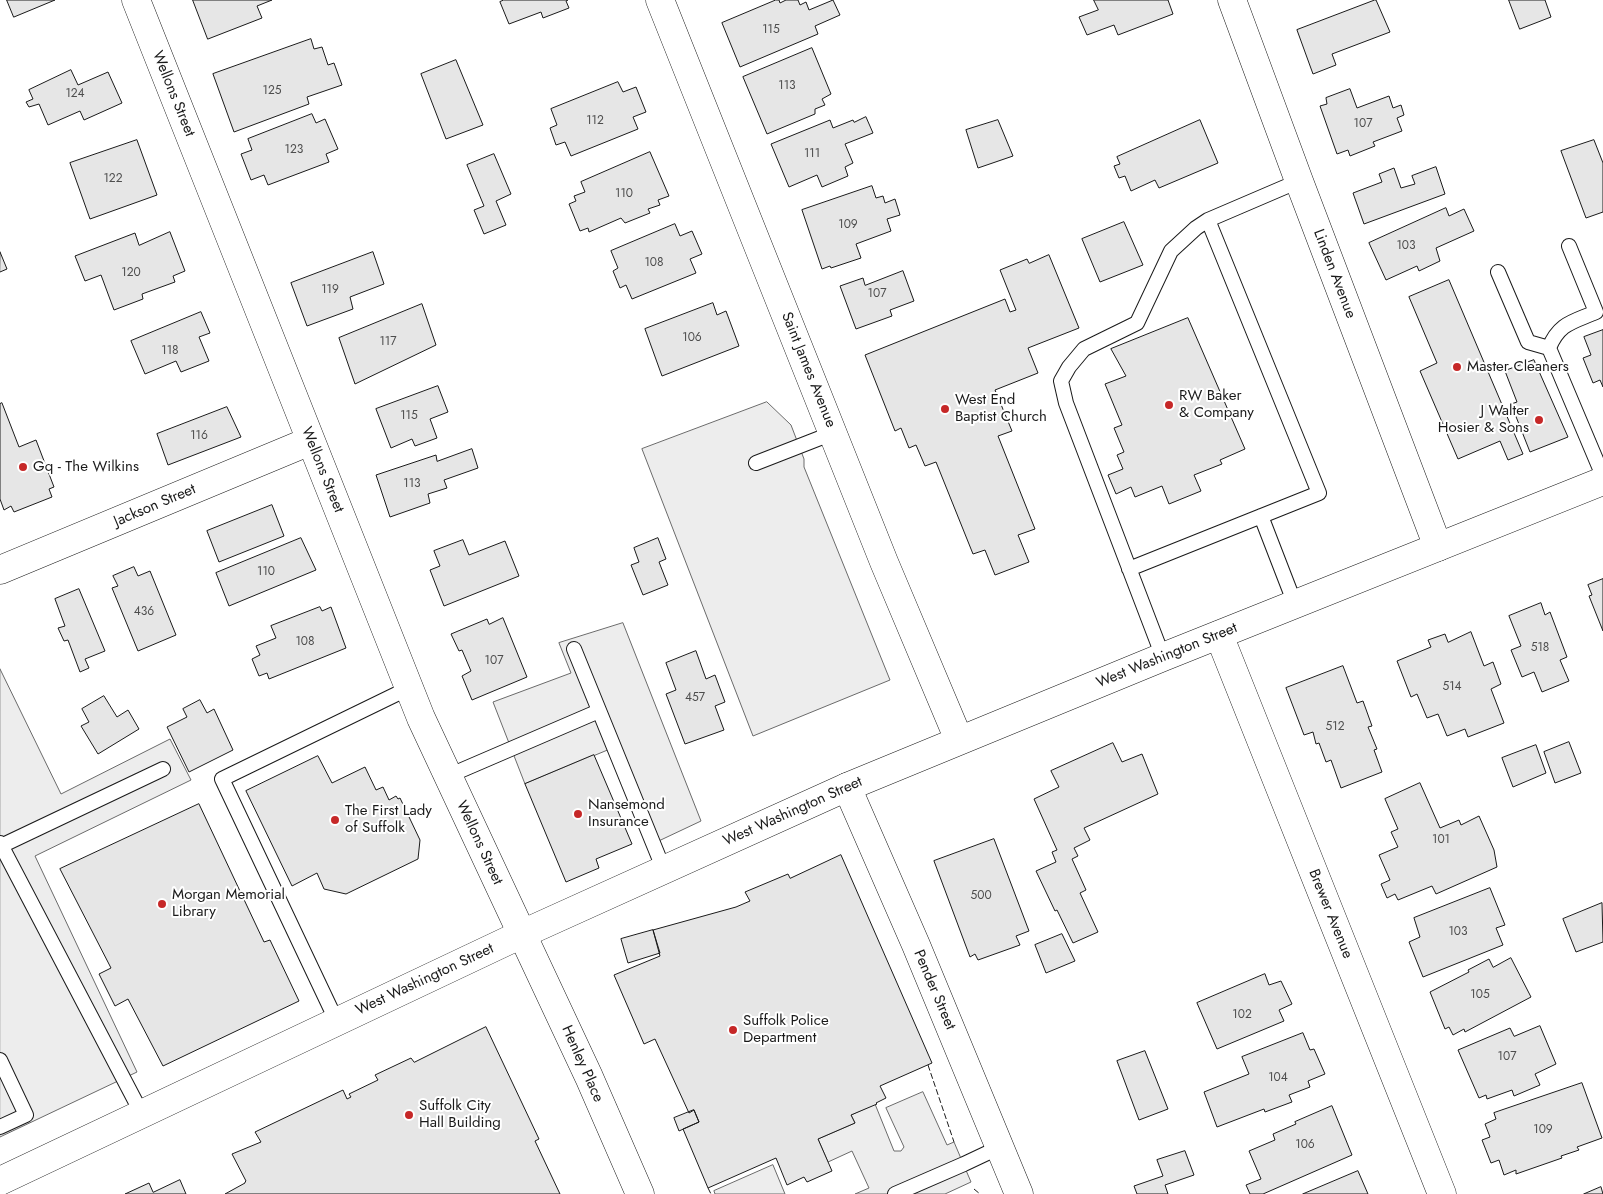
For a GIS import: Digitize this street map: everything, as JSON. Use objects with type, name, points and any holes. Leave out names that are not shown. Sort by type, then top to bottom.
[{"type":"street","name":"Wellons Street","points":[[136,0],[421,718],[522,934]]},
{"type":"street","name":"Saint James Avenue","points":[[660,0],[884,562],[959,740]]},
{"type":"street","name":"Linden Avenue","points":[[1232,0],[1438,547]]},
{"type":"street","name":"Jackson Street","points":[[0,570],[310,441]]},
{"type":"street","name":"West Washington Street","points":[[1,1179],[522,934],[847,787],[1218,634],[1603,481]]},
{"type":"street","name":"Brewer Avenue","points":[[1218,634],[1442,1194]]},
{"type":"street","name":"Pender Street","points":[[847,787],[916,945],[1019,1194]]},
{"type":"street","name":"Henley Place","points":[[522,934],[589,1077],[640,1194]]},
{"type":"lane","points":[[1163,657],[1066,403],[1061,381],[1084,348],[1138,323],[1171,251],[1196,228],[1208,220],[1299,181]]},
{"type":"lane","points":[[1129,569],[1318,493],[1208,220]]},
{"type":"lane","points":[[1569,246],[1596,312],[1565,325],[1554,336],[1549,348],[1603,476]]},
{"type":"lane","points":[[1498,272],[1528,342],[1549,348]]},
{"type":"lane","points":[[756,463],[832,432]]},
{"type":"lane","points":[[1261,516],[1295,604]]},
{"type":"lane","points":[[574,649],[664,870]]},
{"type":"lane","points":[[337,1022],[222,779],[409,688]]},
{"type":"lane","points":[[448,776],[599,711]]},
{"type":"lane","points":[[142,1114],[0,844],[163,769]]},
{"type":"lane","points":[[0,1060],[26,1115],[0,1127]]},
{"type":"lane","points":[[895,1194],[1000,1147]]},
{"type":"shaded area","points":[[767,402],[791,425],[804,459],[804,467],[890,680],[753,736],[642,449]]},
{"type":"shaded area","points":[[623,623],[701,821],[648,846],[610,749],[525,784],[493,702],[571,673],[559,643]]},
{"type":"shaded area","points":[[0,669],[61,794],[170,739],[191,780],[35,856],[137,1072],[0,1137]]},
{"type":"shaded area","points":[[923,1092],[947,1145],[954,1142],[971,1182],[945,1194],[855,1194],[869,1188],[852,1151],[828,1162],[818,1139],[855,1123],[851,1115],[875,1104],[894,1151],[901,1151],[904,1147],[886,1108]]},
{"type":"shaded area","points":[[773,1165],[785,1194],[715,1194],[714,1191]]},
{"type":"building","points":[[7,0],[55,0],[14,17]]},
{"type":"building","points":[[193,0],[272,0],[257,6],[262,18],[208,39]]},
{"type":"building","points":[[504,0],[568,0],[566,1],[569,8],[543,18],[541,12],[509,24],[500,2]]},
{"type":"building","points":[[779,0],[780,3],[786,0],[798,0],[800,5],[806,2],[809,10],[833,0],[840,15],[815,26],[818,34],[740,67],[722,23]]},
{"type":"building","points":[[1094,0],[1168,0],[1173,14],[1118,35],[1114,25],[1087,35],[1079,17],[1098,10]]},
{"type":"building","points":[[1376,0],[1390,32],[1332,54],[1336,65],[1313,74],[1297,30]]},
{"type":"building","points":[[1509,0],[1545,0],[1551,17],[1520,29]]},
{"type":"building","points":[[311,39],[314,49],[322,47],[328,65],[334,63],[342,85],[307,97],[309,104],[234,132],[213,74]]},
{"type":"building","points":[[812,48],[831,94],[822,99],[825,105],[815,109],[815,114],[767,134],[743,77]]},
{"type":"building","points":[[456,60],[483,125],[446,139],[421,74]]},
{"type":"building","points":[[71,70],[78,85],[108,72],[122,103],[84,120],[80,111],[48,125],[39,104],[29,107],[26,102],[33,99],[29,90]]},
{"type":"building","points":[[618,82],[623,92],[636,87],[646,112],[633,117],[638,129],[571,156],[565,142],[556,145],[550,128],[557,125],[551,109]]},
{"type":"building","points":[[1350,89],[1357,108],[1389,96],[1393,108],[1401,105],[1404,115],[1397,118],[1402,131],[1373,142],[1375,146],[1350,156],[1348,150],[1337,154],[1320,106],[1327,104],[1326,98]]},
{"type":"building","points":[[312,114],[316,123],[325,119],[338,149],[326,154],[329,162],[268,185],[264,175],[251,180],[241,154],[252,150],[248,139]]},
{"type":"building","points":[[866,117],[873,133],[845,144],[853,163],[845,167],[848,176],[822,187],[817,175],[789,187],[771,144],[830,120],[833,128]]},
{"type":"building","points":[[998,120],[1013,156],[978,168],[966,130]]},
{"type":"building","points":[[1200,120],[1218,163],[1159,188],[1155,180],[1131,191],[1125,176],[1119,178],[1114,166],[1120,164],[1117,157]]},
{"type":"building","points":[[137,140],[157,195],[90,219],[70,163]]},
{"type":"building","points":[[1594,140],[1603,163],[1603,212],[1586,218],[1561,151]]},
{"type":"building","points":[[650,152],[669,196],[658,200],[660,205],[648,209],[650,213],[625,223],[621,218],[589,232],[588,228],[580,231],[569,204],[576,201],[574,196],[585,192],[581,182]]},
{"type":"building","points":[[494,154],[511,194],[496,201],[506,225],[484,234],[474,210],[484,206],[467,165]]},
{"type":"building","points":[[1436,167],[1445,194],[1364,224],[1353,193],[1382,182],[1379,174],[1394,168],[1401,188],[1415,184],[1412,176]]},
{"type":"building","points":[[872,186],[876,198],[883,196],[885,203],[895,199],[900,215],[887,219],[891,231],[856,244],[861,258],[822,269],[802,210]]},
{"type":"building","points":[[1446,208],[1449,216],[1464,209],[1474,231],[1436,248],[1440,261],[1419,271],[1417,266],[1386,280],[1369,243]]},
{"type":"building","points":[[1124,222],[1143,265],[1100,282],[1082,239]]},
{"type":"building","points":[[675,224],[680,236],[692,231],[702,254],[690,259],[696,273],[632,299],[626,285],[620,288],[613,271],[618,268],[611,251]]},
{"type":"building","points":[[170,232],[185,271],[173,276],[175,282],[142,294],[143,299],[114,310],[101,275],[85,281],[75,256],[135,233],[139,245]]},
{"type":"building","points":[[0,252],[7,269],[0,272]]},
{"type":"building","points":[[373,252],[384,284],[350,297],[353,309],[307,326],[291,283]]},
{"type":"building","name":"West End Baptist Church","points":[[1049,255],[1079,328],[1028,348],[1038,373],[995,390],[1012,431],[998,436],[1035,529],[1018,535],[1029,562],[995,575],[985,550],[973,554],[936,462],[925,466],[916,445],[909,448],[901,428],[895,431],[865,355],[1005,299],[1010,312],[1016,310],[1000,270],[1027,259],[1029,263]]},
{"type":"building","points":[[903,271],[914,301],[890,310],[892,316],[856,329],[840,286],[863,278],[865,285]]},
{"type":"building","name":"Master Cleaners","points":[[1449,280],[1523,454],[1508,460],[1500,441],[1458,459],[1420,371],[1437,363],[1409,297]]},
{"type":"building","points":[[713,303],[717,315],[726,311],[739,346],[662,376],[645,329]]},
{"type":"building","points":[[422,304],[436,345],[355,384],[339,338]]},
{"type":"building","points":[[201,312],[210,333],[199,337],[209,361],[181,372],[176,361],[145,374],[131,341]]},
{"type":"building","name":"RW Baker & Company","points":[[1188,318],[1245,449],[1220,460],[1222,464],[1194,475],[1201,491],[1169,504],[1162,486],[1135,497],[1131,487],[1116,494],[1108,475],[1123,469],[1117,455],[1124,452],[1114,428],[1122,425],[1105,384],[1126,376],[1111,349]]},
{"type":"building","points":[[1603,330],[1603,387],[1600,380],[1593,383],[1583,358],[1591,355],[1584,337]]},
{"type":"building","name":"J Walter Hosier & Sons","points":[[1534,360],[1568,437],[1530,452],[1511,404],[1517,402],[1505,371]]},
{"type":"building","points":[[438,386],[448,412],[430,419],[437,438],[415,446],[412,439],[391,448],[376,409]]},
{"type":"building","name":"Gq - The Wilkins","points":[[2,403],[19,447],[36,440],[54,487],[49,489],[52,497],[14,512],[11,506],[4,510],[0,499],[0,404]]},
{"type":"building","points":[[227,407],[241,437],[168,465],[157,434]]},
{"type":"building","points":[[472,449],[478,468],[444,480],[447,488],[428,494],[430,503],[390,517],[376,475],[436,455],[437,461]]},
{"type":"building","points":[[272,505],[284,536],[219,562],[207,531]]},
{"type":"building","points":[[301,538],[316,570],[229,606],[216,573]]},
{"type":"building","points":[[658,538],[666,559],[659,562],[668,585],[643,595],[631,565],[639,562],[634,548]]},
{"type":"building","points":[[463,540],[469,555],[505,541],[519,576],[444,606],[430,570],[440,566],[434,551]]},
{"type":"building","points":[[134,567],[138,576],[150,571],[176,635],[138,651],[112,588],[118,586],[113,576]]},
{"type":"building","points":[[1603,579],[1603,631],[1589,596],[1592,595],[1588,585]]},
{"type":"building","points":[[79,589],[105,651],[85,659],[89,668],[80,672],[68,640],[64,641],[58,628],[65,626],[55,599]]},
{"type":"building","points":[[1541,603],[1545,615],[1550,612],[1567,657],[1560,660],[1569,681],[1542,692],[1534,672],[1522,677],[1511,650],[1521,646],[1509,616]]},
{"type":"building","points":[[320,607],[322,611],[331,607],[346,648],[269,679],[267,673],[259,676],[252,659],[260,655],[256,646],[276,638],[271,626]]},
{"type":"building","points":[[503,618],[527,677],[472,700],[462,676],[471,671],[462,650],[459,651],[451,634],[487,619],[489,624]]},
{"type":"building","points":[[1471,632],[1484,666],[1493,662],[1501,684],[1491,689],[1504,723],[1468,737],[1465,729],[1447,736],[1438,714],[1427,718],[1417,694],[1411,697],[1397,661],[1431,647],[1428,640],[1445,634],[1448,642]]},
{"type":"building","points":[[696,651],[706,679],[715,675],[725,702],[715,706],[724,730],[685,744],[666,694],[676,690],[666,663]]},
{"type":"building","points":[[1343,666],[1357,703],[1363,701],[1372,726],[1368,727],[1377,749],[1374,750],[1382,772],[1341,788],[1331,760],[1326,762],[1319,743],[1316,744],[1313,732],[1304,735],[1286,688]]},
{"type":"building","points":[[104,696],[117,717],[128,710],[139,729],[98,754],[81,726],[89,722],[82,709]]},
{"type":"building","points":[[200,700],[207,713],[214,709],[233,750],[189,772],[167,727],[187,717],[183,709]]},
{"type":"building","points":[[1569,742],[1581,773],[1555,783],[1544,752]]},
{"type":"building","points":[[1113,743],[1122,762],[1142,754],[1158,794],[1084,828],[1090,840],[1074,848],[1078,856],[1072,859],[1086,890],[1080,893],[1098,932],[1073,943],[1036,871],[1056,862],[1052,852],[1057,850],[1034,799],[1059,787],[1051,771]]},
{"type":"building","points":[[1536,745],[1546,773],[1513,787],[1502,758]]},
{"type":"building","name":"Nansemond Insurance","points":[[594,755],[632,844],[596,859],[599,868],[566,882],[525,784]]},
{"type":"building","name":"The First Lady of Suffolk","points":[[318,756],[332,783],[365,767],[376,790],[383,787],[389,800],[396,796],[398,799],[400,798],[420,840],[418,859],[346,894],[324,889],[317,873],[292,886],[246,791]]},
{"type":"building","points":[[1420,783],[1440,828],[1459,820],[1461,825],[1479,816],[1494,850],[1497,867],[1436,894],[1432,886],[1398,900],[1395,894],[1387,898],[1381,884],[1390,880],[1379,855],[1398,847],[1391,832],[1398,829],[1385,799]]},
{"type":"building","name":"Morgan Memorial Library","points":[[199,804],[264,942],[270,940],[299,1001],[163,1066],[128,999],[115,1006],[99,974],[111,968],[60,869]]},
{"type":"building","points":[[994,839],[1029,931],[1016,936],[1020,945],[978,960],[975,954],[970,957],[934,861]]},
{"type":"building","points":[[841,855],[932,1063],[880,1086],[886,1098],[851,1115],[855,1123],[818,1139],[832,1171],[807,1182],[804,1177],[787,1185],[776,1158],[708,1188],[683,1129],[699,1122],[694,1110],[689,1113],[655,1039],[644,1044],[614,975],[660,956],[653,930],[736,907],[750,901],[745,892],[788,874],[790,878]]},
{"type":"building","points":[[1490,888],[1505,925],[1496,928],[1503,945],[1423,977],[1409,942],[1420,937],[1414,918]]},
{"type":"building","points":[[1602,903],[1603,942],[1576,952],[1563,919]]},
{"type":"building","points":[[653,930],[660,953],[628,963],[621,939]]},
{"type":"building","points":[[1062,934],[1075,961],[1046,973],[1035,945]]},
{"type":"building","points":[[1511,958],[1531,997],[1465,1032],[1464,1029],[1453,1035],[1449,1027],[1445,1029],[1430,992],[1469,972],[1468,970],[1489,959],[1493,967]]},
{"type":"building","points":[[1265,974],[1269,985],[1281,981],[1292,1004],[1279,1010],[1284,1021],[1217,1049],[1197,1003]]},
{"type":"building","points":[[1540,1026],[1556,1064],[1535,1074],[1540,1085],[1514,1096],[1512,1090],[1487,1099],[1486,1095],[1479,1098],[1458,1050],[1510,1028],[1514,1036]]},
{"type":"building","name":"Suffolk City Hall Building","points":[[486,1027],[539,1139],[535,1141],[560,1194],[225,1194],[246,1181],[232,1154],[261,1142],[255,1132],[343,1090],[347,1099],[351,1097],[349,1094],[378,1080],[375,1075],[411,1058],[414,1062]]},
{"type":"building","points":[[1303,1033],[1310,1050],[1314,1049],[1325,1074],[1308,1081],[1310,1087],[1289,1095],[1292,1102],[1265,1112],[1264,1109],[1217,1127],[1204,1092],[1249,1074],[1242,1057]]},
{"type":"building","points":[[1145,1051],[1168,1109],[1139,1120],[1117,1061]]},
{"type":"building","points":[[1582,1083],[1602,1138],[1577,1147],[1579,1150],[1561,1156],[1562,1158],[1516,1174],[1516,1170],[1504,1175],[1499,1160],[1491,1163],[1482,1140],[1490,1137],[1485,1124],[1496,1119],[1494,1113]]},
{"type":"building","points":[[1332,1106],[1352,1155],[1263,1194],[1250,1194],[1246,1185],[1261,1179],[1249,1151],[1275,1140],[1273,1134],[1296,1124],[1295,1122]]},
{"type":"building","points":[[694,1110],[699,1122],[679,1131],[674,1118]]},
{"type":"building","points":[[1185,1151],[1194,1175],[1165,1185],[1168,1194],[1137,1194],[1134,1186],[1163,1176],[1157,1160]]},
{"type":"building","points":[[1358,1171],[1368,1194],[1303,1194]]},
{"type":"building","points":[[180,1180],[186,1194],[125,1194],[149,1183],[153,1192]]},
{"type":"building","points":[[1601,1187],[1603,1194],[1584,1194]]},
{"type":"fence","points":[[928,1065],[954,1142]]},
{"type":"fence","points":[[708,1188],[711,1194]]},
{"type":"fence","points":[[974,1189],[980,1194]]},
{"type":"place","name":"Master Cleaners","points":[[1457,367]]},
{"type":"place","name":"RW Baker & Company","points":[[1169,405]]},
{"type":"place","name":"West End Baptist Church","points":[[945,409]]},
{"type":"place","name":"J Walter Hosier & Sons","points":[[1539,420]]},
{"type":"place","name":"Gq - The Wilkins","points":[[23,467]]},
{"type":"place","name":"Nansemond Insurance","points":[[578,814]]},
{"type":"place","name":"The First Lady of Suffolk","points":[[335,820]]},
{"type":"place","name":"Morgan Memorial Library","points":[[162,904]]},
{"type":"place","name":"Suffolk Police Department","points":[[733,1030]]},
{"type":"place","name":"Suffolk City Hall Building","points":[[409,1115]]}]
